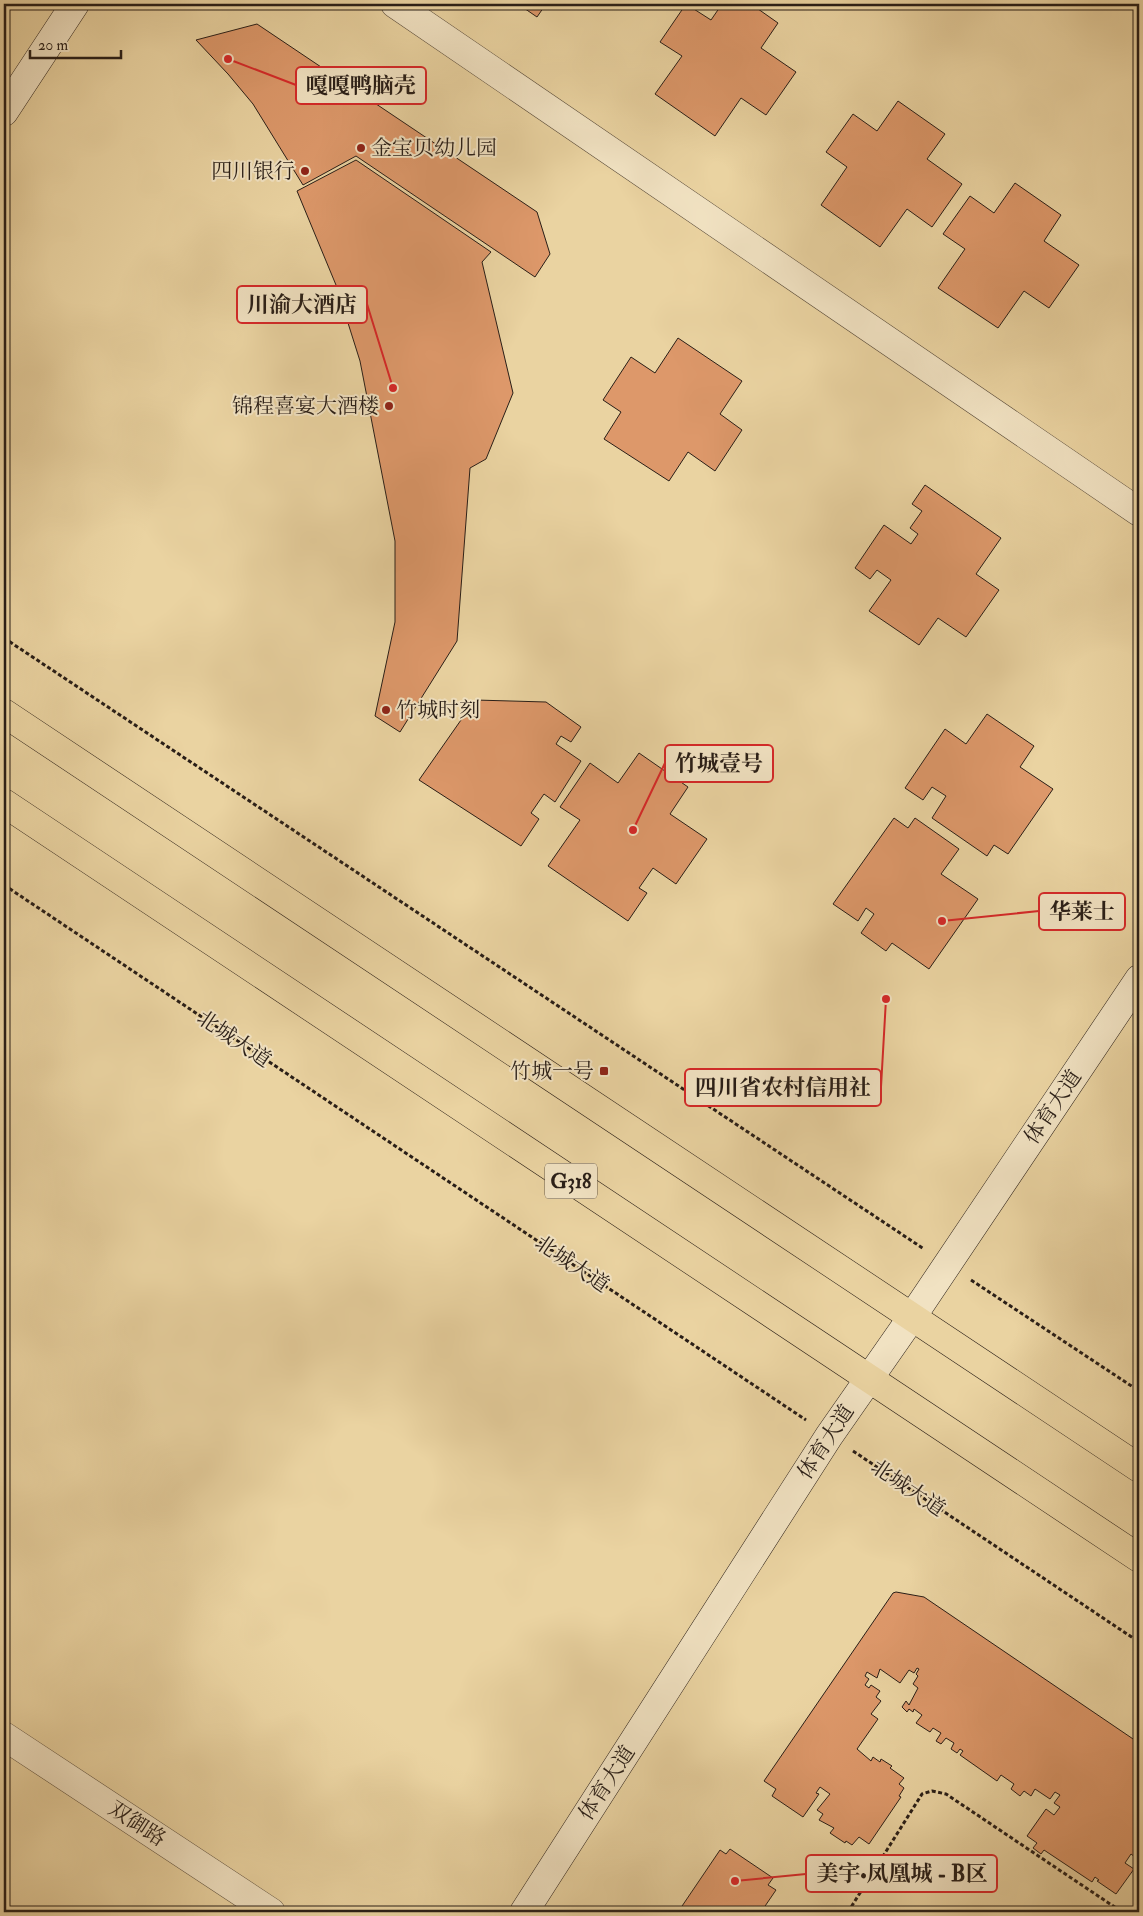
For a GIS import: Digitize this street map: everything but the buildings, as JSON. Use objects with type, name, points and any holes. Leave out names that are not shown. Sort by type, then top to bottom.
[{"type":"highway","points":[[4,713],[1139,1468]]},
{"type":"highway","name":"G318","points":[[4,803],[1139,1558]]},
{"type":"street","points":[[4,112],[75,4]]},
{"type":"street","points":[[395,4],[1139,512]]},
{"type":"street","name":"体育大道","points":[[524,1912],[868,1378],[948,1264],[1139,979]]},
{"type":"street","name":"双御路","points":[[4,1736],[271,1912]]},
{"type":"path","points":[[4,638],[1139,1391]]},
{"type":"path","name":"北城大道","points":[[4,885],[1139,1642]]},
{"type":"path","points":[[848,1912],[922,1794],[932,1791],[946,1794],[1122,1912]]},
{"type":"place","name":"嘎嘎鸭脑壳","points":[[228,59]]},
{"type":"place","name":"金宝贝幼儿园","points":[[361,148]]},
{"type":"place","name":"四川银行","points":[[305,171]]},
{"type":"place","name":"川渝大酒店","points":[[393,388]]},
{"type":"place","name":"锦程喜宴大酒楼","points":[[389,406]]},
{"type":"place","name":"竹城时刻","points":[[386,710]]},
{"type":"place","name":"竹城壹号","points":[[633,830]]},
{"type":"place","name":"华莱士","points":[[942,921]]},
{"type":"place","name":"四川省农村信用社","points":[[886,999]]},
{"type":"place","name":"竹城一号","points":[[604,1071]]},
{"type":"place","name":"美宇•凤凰城 - B区","points":[[735,1881]]}]
